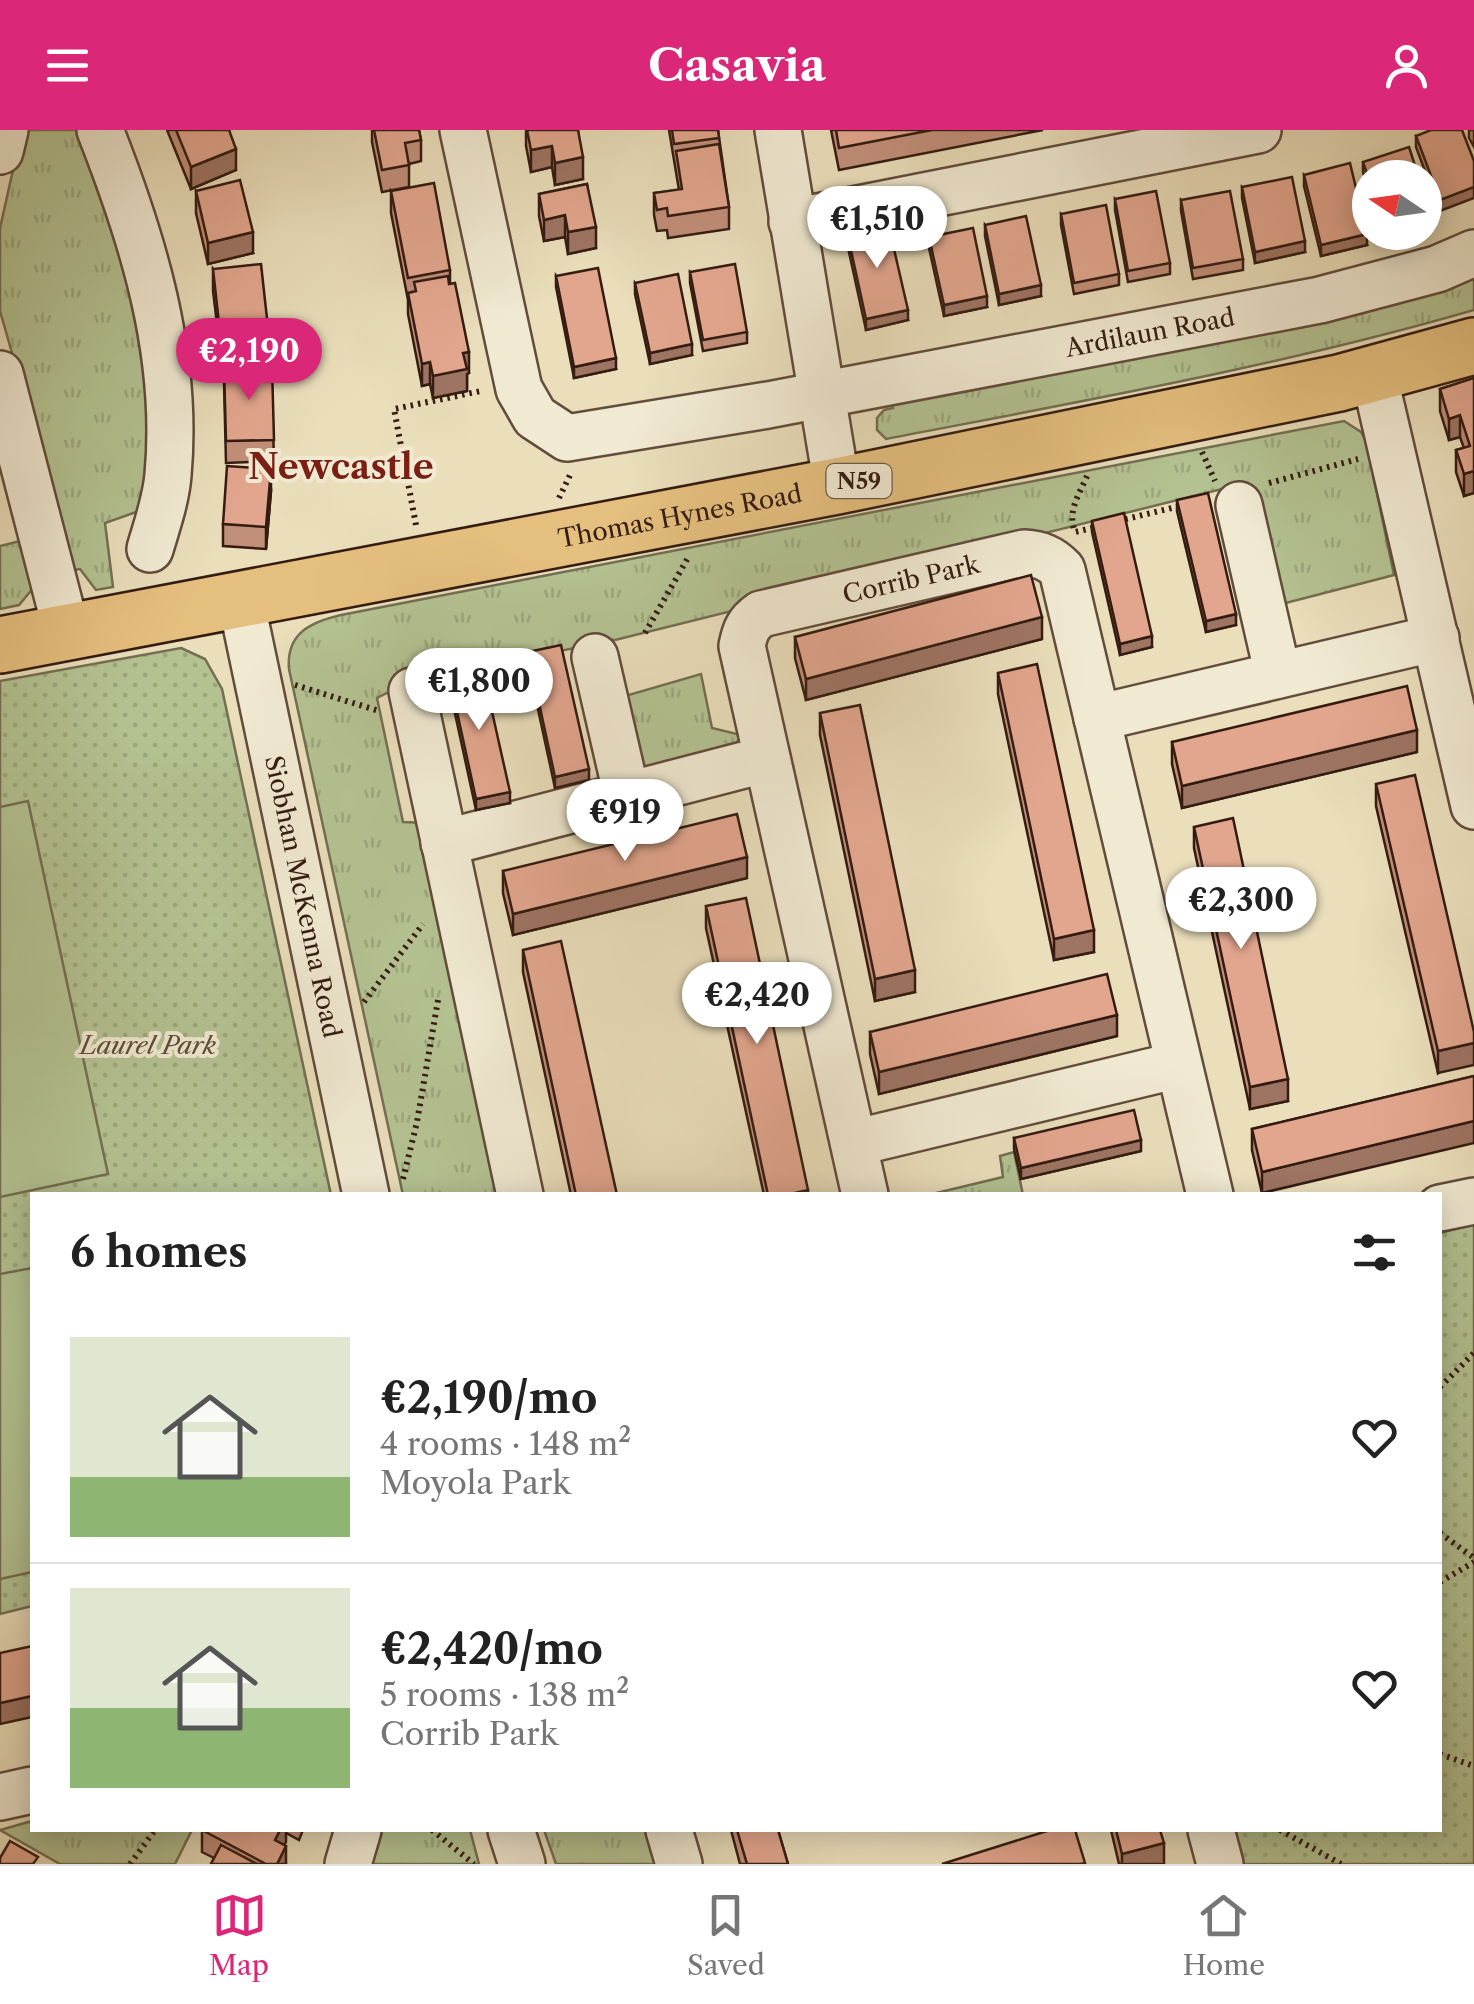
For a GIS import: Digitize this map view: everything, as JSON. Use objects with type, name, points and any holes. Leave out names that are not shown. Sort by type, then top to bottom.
[{"type":"main road","name":"Thomas Hynes Road","points":[[0,645],[837,486],[1374,375],[1474,346]]},
{"type":"street","points":[[0,151],[4,130]]},
{"type":"street","points":[[100,130],[145,254],[164,360],[169,408],[168,476],[150,549]]},
{"type":"street","name":"Ardilaun Road","points":[[464,130],[518,390],[534,418],[567,438],[822,395],[1320,300],[1437,269],[1474,254]]},
{"type":"street","points":[[778,130],[837,486]]},
{"type":"street","points":[[792,222],[1258,130]]},
{"type":"street","points":[[0,374],[68,632]]},
{"type":"street","points":[[1374,375],[1450,641],[1474,806]]},
{"type":"street","points":[[1231,501],[1278,675]]},
{"type":"street","name":"Corrib Park","points":[[865,1192],[742,646],[751,621],[761,614],[1024,553],[1053,561],[1062,570],[1209,1192]]},
{"type":"street","name":"Siobhan McKenna Road","points":[[241,601],[365,1192]]},
{"type":"street","points":[[1097,718],[1278,675],[1450,641]]},
{"type":"street","points":[[595,657],[628,796]]},
{"type":"street","points":[[415,707],[519,1192]]},
{"type":"street","points":[[448,863],[628,796],[767,759]]},
{"type":"street","points":[[854,1143],[1178,1064]]},
{"type":"street","points":[[1442,1208],[1474,1201]]},
{"type":"street","points":[[0,1797],[30,1790]]},
{"type":"street","points":[[348,1864],[357,1832]]},
{"type":"street","points":[[512,1832],[522,1864]]},
{"type":"street","points":[[670,1832],[679,1864]]},
{"type":"street","points":[[1212,1832],[1220,1864]]},
{"type":"path","points":[[418,534],[394,409],[484,390]]},
{"type":"path","points":[[1198,444],[1231,501]]},
{"type":"path","points":[[554,508],[579,459]]},
{"type":"path","points":[[1075,532],[1070,514],[1092,466]]},
{"type":"path","points":[[645,633],[697,542]]},
{"type":"path","points":[[463,674],[539,657]]},
{"type":"path","points":[[288,683],[415,707]]},
{"type":"path","points":[[358,1012],[448,863]]},
{"type":"path","points":[[399,1192],[417,1122],[440,990]]},
{"type":"path","points":[[1442,1385],[1474,1354]]},
{"type":"path","points":[[1442,1535],[1474,1560],[1442,1581]]},
{"type":"path","points":[[1442,1755],[1474,1766]]},
{"type":"path","points":[[130,1864],[154,1832]]},
{"type":"path","points":[[434,1832],[474,1864]]},
{"type":"path","points":[[1284,1832],[1341,1864]]},
{"type":"green space","points":[[22,130],[82,130],[143,324],[153,455],[139,511],[105,523],[113,587],[96,590],[80,569],[74,570],[0,311],[0,228]]},
{"type":"green space","points":[[1474,271],[1474,310],[1401,330],[1182,381],[886,439],[877,430],[877,418],[884,410],[893,408],[891,401]]},
{"type":"green space","points":[[1344,421],[1361,432],[1366,441],[1394,575],[1278,605],[1246,483],[615,640],[413,680],[377,698],[403,822],[427,823],[508,1192],[402,1192],[289,669],[296,638],[320,621]]},
{"type":"green space","points":[[24,540],[34,587],[19,605],[0,609],[0,546]]},
{"type":"green space","name":"Laurel Park","points":[[181,648],[205,659],[222,689],[330,1192],[30,1192],[30,1606],[0,1614],[0,681]]},
{"type":"green space","points":[[701,674],[712,728],[741,735],[731,753],[637,776],[618,698]]},
{"type":"green space","points":[[28,801],[108,1174],[0,1197],[0,807]]},
{"type":"green space","points":[[1014,1152],[1022,1192],[940,1192],[1003,1177],[1000,1156]]},
{"type":"green space","points":[[1474,1224],[1474,1864],[1243,1864],[1235,1832],[1442,1832],[1442,1232]]},
{"type":"green space","points":[[30,1268],[30,1572],[0,1579],[0,1274]]},
{"type":"green space","points":[[30,1822],[30,1832],[191,1832],[175,1864],[60,1864],[0,1830]]},
{"type":"green space","points":[[377,1832],[471,1832],[479,1864],[367,1864]]},
{"type":"green space","points":[[545,1832],[658,1832],[667,1864],[556,1864]]},
{"type":"building","points":[[176,130],[229,130],[236,149],[191,167]]},
{"type":"building","points":[[374,130],[419,130],[421,140],[405,143],[409,165],[382,170]]},
{"type":"building","points":[[527,130],[578,130],[583,157],[555,163],[552,146],[531,150]]},
{"type":"building","points":[[672,130],[718,130],[719,138],[674,144]]},
{"type":"building","points":[[836,130],[932,130],[839,148]]},
{"type":"building","points":[[1431,130],[1462,130],[1474,161],[1474,187],[1442,199],[1442,160],[1425,160],[1416,136]]},
{"type":"building","points":[[719,144],[729,207],[668,216],[667,208],[657,210],[654,193],[682,189],[676,151]]},
{"type":"building","points":[[1409,147],[1413,160],[1369,160]]},
{"type":"building","points":[[1350,163],[1352,238],[1321,245],[1304,175]]},
{"type":"building","points":[[1292,177],[1305,241],[1255,252],[1242,187]]},
{"type":"building","points":[[240,180],[253,232],[208,243],[196,191]]},
{"type":"building","points":[[434,183],[450,270],[408,278],[391,191]]},
{"type":"building","points":[[587,184],[596,227],[568,232],[565,215],[544,220],[539,194]]},
{"type":"building","points":[[1156,191],[1170,263],[1128,271],[1115,199]]},
{"type":"building","points":[[1230,191],[1243,259],[1193,268],[1181,200]]},
{"type":"building","points":[[1106,205],[1119,274],[1074,283],[1061,214]]},
{"type":"building","points":[[1026,216],[1041,285],[999,294],[985,225]]},
{"type":"building","points":[[888,223],[908,310],[866,319],[847,232]]},
{"type":"building","points":[[973,228],[987,296],[944,305],[929,237]]},
{"type":"building","points":[[261,264],[271,355],[223,360],[213,269]]},
{"type":"building","points":[[735,264],[747,332],[703,340],[690,272]]},
{"type":"building","points":[[598,268],[616,358],[574,367],[556,276]]},
{"type":"building","points":[[678,274],[692,344],[650,353],[635,283]]},
{"type":"building","points":[[448,276],[449,284],[455,283],[469,352],[463,353],[467,369],[433,376],[430,362],[422,364],[408,293],[416,291],[414,282]]},
{"type":"building","points":[[272,365],[274,440],[226,441],[224,366]]},
{"type":"building","points":[[1474,378],[1474,471],[1464,474],[1456,450],[1470,446],[1460,415],[1449,419],[1440,389]]},
{"type":"building","points":[[227,466],[271,469],[266,527],[223,524]]},
{"type":"building","points":[[1208,493],[1236,614],[1206,621],[1177,500]]},
{"type":"building","points":[[1124,513],[1152,636],[1120,644],[1092,521]]},
{"type":"building","points":[[1031,575],[1042,617],[806,679],[795,637]]},
{"type":"building","points":[[561,645],[589,769],[555,777],[528,652]]},
{"type":"building","points":[[1037,664],[1094,930],[1054,939],[998,673]]},
{"type":"building","points":[[482,667],[510,792],[476,799],[449,675]]},
{"type":"building","points":[[1407,686],[1417,730],[1182,786],[1172,742]]},
{"type":"building","points":[[860,705],[915,970],[875,979],[820,713]]},
{"type":"building","points":[[1415,775],[1474,1032],[1474,1043],[1438,1051],[1376,784]]},
{"type":"building","points":[[737,814],[747,857],[513,914],[503,871]]},
{"type":"building","points":[[1233,818],[1288,1079],[1250,1087],[1194,827]]},
{"type":"building","points":[[746,898],[808,1190],[767,1192],[706,906]]},
{"type":"building","points":[[561,941],[616,1192],[575,1192],[523,950]]},
{"type":"building","points":[[1107,974],[1117,1015],[879,1072],[870,1032]]},
{"type":"building","points":[[1474,1076],[1474,1121],[1262,1172],[1252,1129]]},
{"type":"building","points":[[1134,1110],[1141,1140],[1021,1168],[1014,1138]]},
{"type":"building","points":[[30,1646],[30,1696],[0,1703],[0,1653]]},
{"type":"building","points":[[206,1832],[279,1832],[275,1840],[286,1846],[277,1864],[266,1864]]},
{"type":"building","points":[[738,1832],[779,1832],[788,1864],[747,1864]]},
{"type":"building","points":[[1044,1832],[1076,1832],[1085,1863],[1080,1864],[942,1864]]},
{"type":"building","points":[[1116,1832],[1161,1832],[1164,1843],[1122,1854]]},
{"type":"building","points":[[10,1841],[38,1857],[33,1864],[0,1864]]},
{"type":"building","points":[[221,1845],[257,1864],[211,1864]]},
{"type":"district","name":"Newcastle","points":[[341,467]]}]
